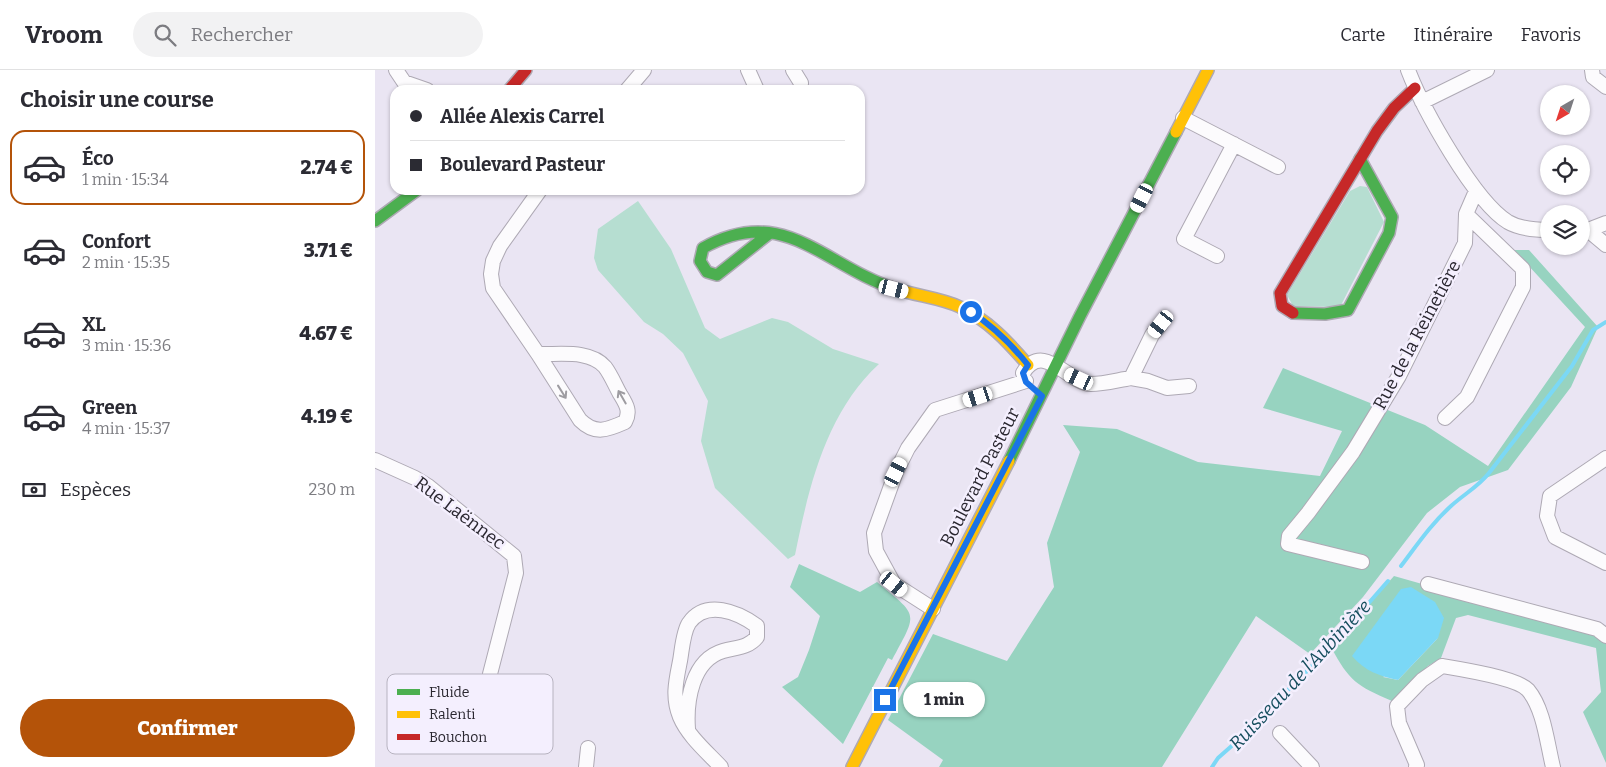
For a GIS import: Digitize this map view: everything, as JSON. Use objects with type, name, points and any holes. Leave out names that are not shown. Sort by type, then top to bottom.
[{"type":"street","points":[[396,70],[404,82],[413,85]]},
{"type":"street","points":[[513,85],[526,70]]},
{"type":"street","points":[[631,85],[644,70]]},
{"type":"street","points":[[748,70],[755,85]]},
{"type":"street","points":[[793,70],[801,85]]},
{"type":"street","name":"Boulevard Pasteur","points":[[852,767],[1042,396],[1080,316],[1208,70]]},
{"type":"street","points":[[1408,70],[1415,88],[1476,190],[1509,222],[1521,227],[1540,229]]},
{"type":"street","points":[[1423,102],[1487,70]]},
{"type":"street","points":[[1592,70],[1593,77],[1606,87]]},
{"type":"street","points":[[1360,159],[1392,217],[1389,233],[1348,310],[1340,314],[1296,314],[1289,311],[1283,308],[1279,300],[1280,293],[1360,159],[1387,115],[1415,88]]},
{"type":"street","points":[[1183,118],[1278,167]]},
{"type":"street","points":[[1217,256],[1184,239],[1234,144]]},
{"type":"street","name":"Rue de la Reinetière","points":[[1362,562],[1288,544],[1289,536],[1353,452],[1399,376],[1465,243],[1466,214],[1476,190]]},
{"type":"street","points":[[375,221],[410,195]]},
{"type":"street","points":[[536,195],[500,246],[493,260],[491,274],[493,288],[539,354],[580,420],[588,428],[598,430],[625,422],[629,415],[627,406],[604,366],[590,358],[571,354],[539,354]]},
{"type":"street","points":[[1445,418],[1467,396],[1523,287],[1523,269],[1466,214]]},
{"type":"street","points":[[1590,228],[1606,223]]},
{"type":"street","points":[[769,233],[752,245],[726,270],[717,275],[707,272],[700,261],[703,248],[715,240],[739,234],[769,233],[797,238],[869,280],[959,306],[983,320],[1028,365]]},
{"type":"street","points":[[1590,234],[1606,245]]},
{"type":"street","points":[[1131,378],[1152,335],[1161,324]]},
{"type":"street","points":[[1042,396],[1026,382],[1023,373],[1028,365],[1036,361],[1047,361],[1057,365],[1064,371],[1090,384],[1131,378],[1148,381],[1167,388],[1189,386]]},
{"type":"street","points":[[933,609],[894,584],[876,551],[874,533],[896,472],[908,448],[935,410],[1026,382]]},
{"type":"street","points":[[1606,458],[1550,496],[1547,516],[1555,537],[1606,563]]},
{"type":"street","name":"Rue Laënnec","points":[[375,460],[409,475],[428,486],[514,556],[516,573],[490,674]]},
{"type":"street","points":[[1428,584],[1597,629],[1606,636]]},
{"type":"street","points":[[688,729],[686,706],[696,676],[705,659],[721,651],[751,644],[757,636],[757,626],[744,616],[720,609],[701,613],[688,624],[674,694],[681,718],[688,729],[721,767]]},
{"type":"street","points":[[1416,767],[1417,765],[1399,723],[1397,706],[1422,680],[1442,666],[1489,675],[1527,688],[1537,704],[1553,767]]},
{"type":"street","points":[[1280,733],[1312,767]]},
{"type":"street","points":[[586,767],[588,748]]},
{"type":"green space","points":[[1360,186],[1367,187],[1384,222],[1340,307],[1293,306],[1287,295],[1350,191]]},
{"type":"green space","points":[[638,201],[671,249],[705,328],[720,339],[772,318],[788,322],[833,349],[879,364],[861,383],[845,405],[833,428],[822,452],[814,477],[795,555],[788,559],[715,488],[701,441],[708,401],[683,353],[663,334],[644,322],[598,270],[594,258],[598,229]]},
{"type":"green space","points":[[1514,250],[1529,250],[1598,327],[1571,387],[1508,470],[1460,487],[1427,513],[1363,597],[1310,654],[1256,616],[1162,767],[939,767],[943,760],[888,720],[933,634],[1007,661],[1054,587],[1047,543],[1080,452],[1063,425],[1117,429],[1198,462],[1320,476],[1342,431],[1263,408],[1283,368],[1425,425],[1488,466],[1585,327]]},
{"type":"green space","points":[[799,564],[860,592],[877,582],[901,602],[910,616],[910,623],[901,644],[892,660],[888,658],[843,744],[782,687],[798,677],[820,616],[790,587]]},
{"type":"green space","points":[[1394,576],[1595,633],[1606,641],[1606,763],[1583,712],[1601,692],[1596,648],[1468,615],[1456,618],[1441,658],[1428,666],[1392,701],[1370,691],[1355,681],[1343,668],[1331,647]],"holes":[[[1438,638],[1398,680],[1383,677]]]},
{"type":"water","points":[[1411,587],[1435,602],[1444,618],[1438,638],[1398,680],[1373,672],[1362,666],[1352,656],[1401,589]]},
{"type":"waterway","name":"Ruisseau de l'Aubinière","points":[[1401,566],[1437,520],[1489,473],[1572,366],[1593,330],[1606,322]]},
{"type":"waterway","name":"Ruisseau de l'Aubinière","points":[[1212,767],[1218,758],[1276,707],[1288,690],[1325,653],[1388,581]]},
{"type":"traffic: fast","points":[[1009,461],[1080,316],[1176,132]]},
{"type":"traffic: fast","points":[[1293,313],[1325,314],[1348,310],[1389,233],[1392,217],[1360,159]]},
{"type":"traffic: fast","points":[[375,221],[410,195]]},
{"type":"traffic: fast","points":[[770,233],[717,275],[707,272],[700,261],[703,248],[732,236],[757,232],[781,235],[803,243],[871,279],[896,289]]},
{"type":"traffic: slow","points":[[1176,132],[1208,70]]},
{"type":"traffic: slow","points":[[896,289],[945,301],[970,312],[997,332],[1028,365]]},
{"type":"traffic: slow","points":[[852,767],[1009,461]]},
{"type":"traffic: jam","points":[[513,85],[526,70]]},
{"type":"traffic: jam","points":[[1293,313],[1282,306],[1280,293],[1377,131],[1394,108],[1415,88]]},
{"type":"route","points":[[885,700],[1042,396],[1026,382],[1023,373],[1028,365],[1019,353],[983,320],[971,312]]}]
